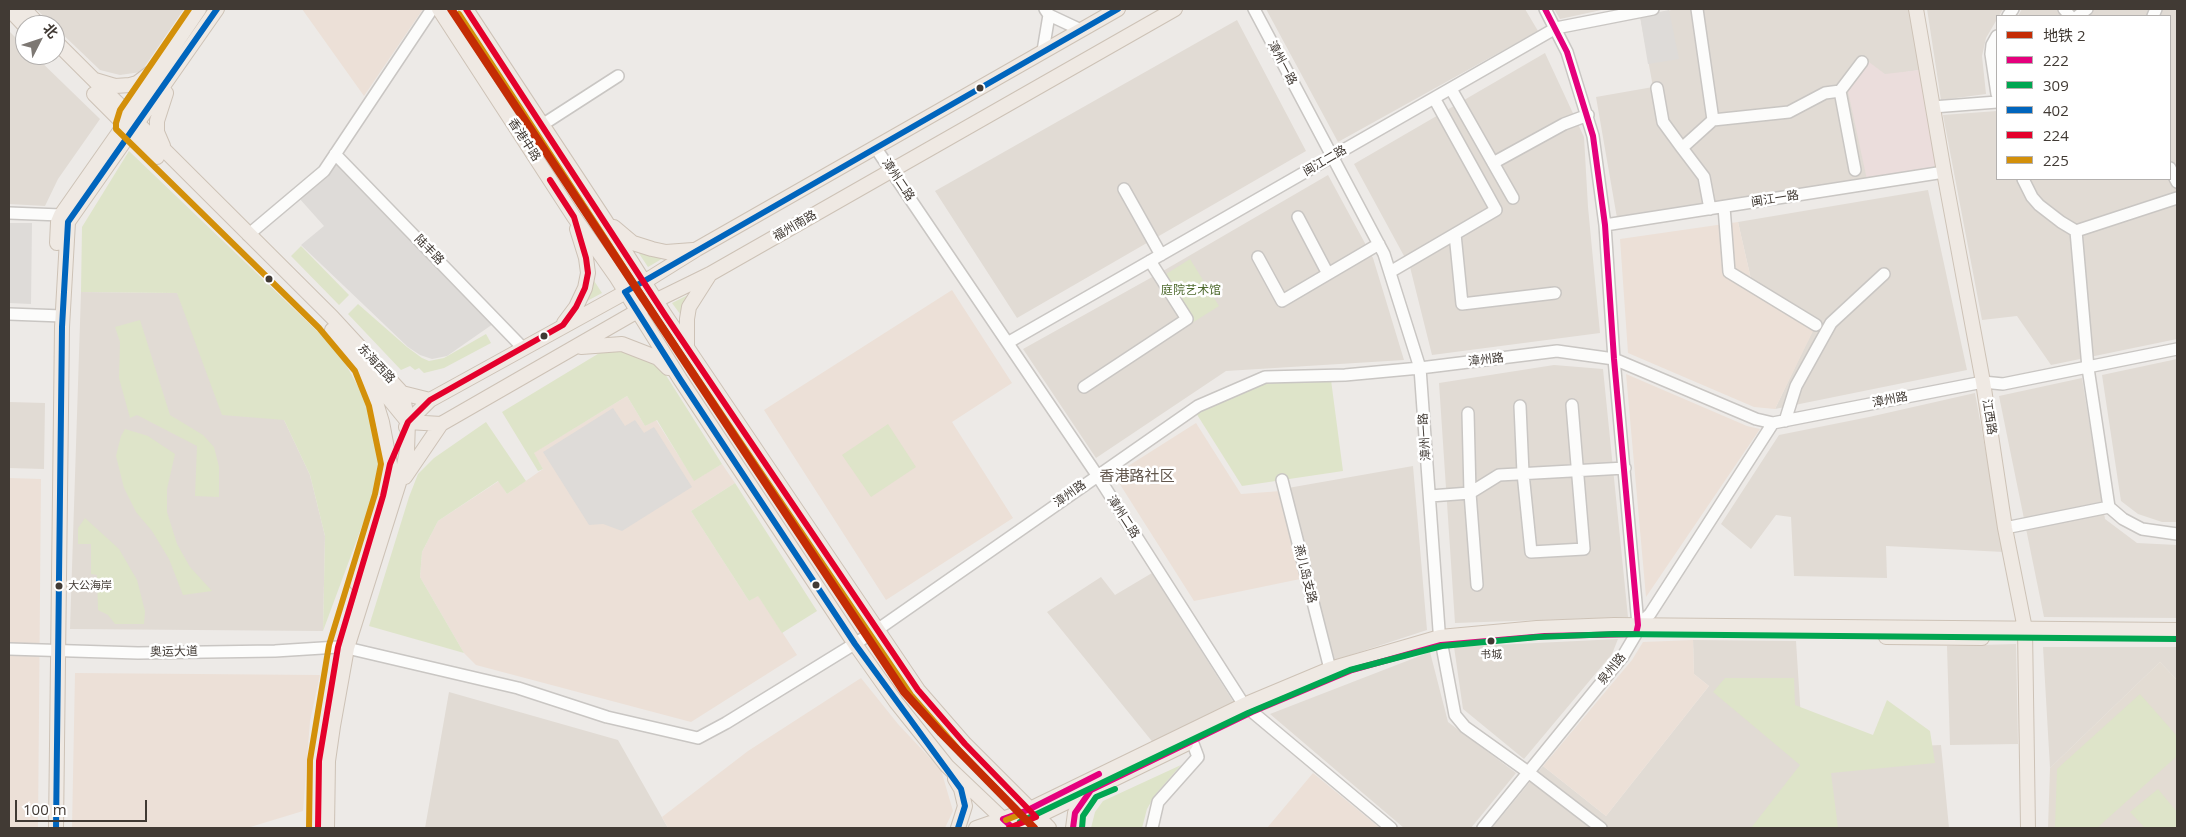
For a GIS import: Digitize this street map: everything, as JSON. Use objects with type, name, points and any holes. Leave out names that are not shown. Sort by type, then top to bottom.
[{"type":"main road","points":[[130,124],[163,62],[200,9]]},
{"type":"main road","points":[[56,828],[57,316],[68,222],[66,215],[130,124],[175,70],[217,9]]},
{"type":"main road","name":"香港中路","points":[[439,9],[855,644],[896,702],[946,766],[1009,826]]},
{"type":"main road","name":"香港中路","points":[[466,9],[605,220],[655,301],[918,690],[965,744],[1049,828]]},
{"type":"main road","points":[[390,464],[408,422],[430,400],[644,282],[875,147],[1118,9]]},
{"type":"main road","name":"福州南路","points":[[441,424],[637,311],[710,274],[1175,9]]},
{"type":"main road","name":"江西路","points":[[1916,9],[1983,382],[2025,634],[2028,828]]},
{"type":"main road","name":"东海西路","points":[[65,53],[130,124],[326,322],[363,367],[382,422],[390,464],[324,723],[317,795],[318,828]]},
{"type":"main road","points":[[87,76],[106,84],[130,85],[145,78],[163,62]]},
{"type":"main road","name":"东海西路","points":[[65,65],[130,124],[167,154],[332,317],[402,393],[408,422],[407,451],[396,493],[343,648],[328,761],[327,828]]},
{"type":"main road","points":[[167,154],[159,139],[157,121],[162,102],[175,70]]},
{"type":"main road","points":[[563,325],[576,307],[586,288],[588,273],[586,258],[574,217]]},
{"type":"main road","points":[[605,220],[633,243],[666,252],[697,250]]},
{"type":"main road","points":[[687,348],[686,319],[690,307],[710,274]]},
{"type":"main road","points":[[575,348],[622,344],[658,358],[680,379]]},
{"type":"main road","points":[[363,367],[408,422],[441,424]]},
{"type":"main road","points":[[402,393],[430,400]]},
{"type":"main road","points":[[396,493],[415,460],[441,424]]},
{"type":"main road","points":[[976,828],[1009,826],[1032,813],[1330,669],[1441,641],[1537,628],[2025,634],[2177,639]]},
{"type":"main road","points":[[2025,634],[2177,630]]},
{"type":"main road","points":[[1032,813],[1092,790],[1192,741],[1248,709],[1352,670],[1441,641]]},
{"type":"main road","points":[[48,828],[55,649]]},
{"type":"main road","points":[[946,766],[961,789],[965,806],[958,828]]},
{"type":"main road","points":[[1073,828],[1075,813],[1092,790]]},
{"type":"street","points":[[248,235],[269,215],[314,181],[336,154],[432,9]]},
{"type":"street","name":"漳州一路","points":[[1254,9],[1379,244],[1390,272],[1420,368],[1441,641],[1455,715],[1465,727],[1601,828]]},
{"type":"street","points":[[1545,9],[1567,52],[1593,136],[1605,225],[1614,359],[1625,468],[1637,629]]},
{"type":"street","name":"闽江二路","points":[[1008,342],[1556,28],[1653,9]]},
{"type":"street","points":[[1697,9],[1713,120]]},
{"type":"street","points":[[1043,52],[1047,12],[1081,30]]},
{"type":"street","points":[[1996,38],[1992,45],[1991,54],[1996,87]]},
{"type":"street","points":[[1682,148],[1713,120],[1789,112],[1825,93],[1840,91],[1862,62]]},
{"type":"street","points":[[542,125],[618,76]]},
{"type":"street","points":[[1657,88],[1663,122],[1704,177],[1710,209]]},
{"type":"street","points":[[1450,89],[1513,198]]},
{"type":"street","points":[[1840,91],[1855,170]]},
{"type":"street","points":[[1390,272],[1496,210],[1434,98]]},
{"type":"street","points":[[1933,107],[1996,102]]},
{"type":"street","points":[[1493,163],[1564,124],[1588,115]]},
{"type":"street","name":"漳州二路","points":[[875,147],[1097,475],[1248,709],[1391,828]]},
{"type":"street","name":"陆丰路","points":[[336,154],[523,348]]},
{"type":"street","points":[[2171,170],[2177,182]]},
{"type":"street","name":"闽江一路","points":[[1605,225],[1944,172]]},
{"type":"street","points":[[2024,180],[2032,197],[2039,205],[2076,231],[2177,198]]},
{"type":"street","points":[[1124,189],[1161,255]]},
{"type":"street","points":[[1724,207],[1729,272],[1816,325]]},
{"type":"street","points":[[9,213],[66,215]]},
{"type":"street","points":[[1298,217],[1328,274]]},
{"type":"street","points":[[2076,231],[2088,368],[2109,507],[2123,519],[2142,529],[2177,534]]},
{"type":"street","points":[[1455,234],[1462,304],[1555,293]]},
{"type":"street","points":[[1258,257],[1282,301],[1379,244]]},
{"type":"street","points":[[1084,387],[1188,319],[1150,262]]},
{"type":"street","points":[[1785,421],[1796,386],[1831,323],[1884,274]]},
{"type":"street","points":[[9,314],[57,316]]},
{"type":"street","name":"漳州路","points":[[855,644],[1198,406],[1265,377],[1345,375],[1557,351],[1614,359],[1756,419],[1773,423],[1983,382],[2002,384],[2177,349]]},
{"type":"street","points":[[1520,406],[1523,473],[1531,552],[1584,549],[1572,405]]},
{"type":"street","points":[[1468,412],[1470,494],[1477,585]]},
{"type":"street","name":"泉州路","points":[[1482,828],[1623,656],[1637,629],[1650,614],[1773,423]]},
{"type":"street","points":[[1430,496],[1470,494],[1499,475],[1625,468]]},
{"type":"street","name":"燕儿岛支路","points":[[1282,480],[1330,669]]},
{"type":"street","points":[[2006,528],[2109,507]]},
{"type":"street","name":"奥运大道","points":[[9,648],[138,653],[343,648],[518,688],[607,717],[698,738],[726,723],[855,644]]},
{"type":"street","points":[[1152,828],[1158,802],[1198,757],[1192,741]]},
{"type":"shaded area","points":[[36,9],[184,9],[141,72],[120,75],[100,70],[65,37],[65,15],[42,15]]},
{"type":"shaded area","points":[[302,9],[423,9],[364,96]]},
{"type":"shaded area","points":[[1266,9],[1525,9],[1538,31],[1338,142]]},
{"type":"shaded area","points":[[1554,9],[1606,9],[1560,19]]},
{"type":"shaded area","points":[[1677,9],[1909,9],[1920,70],[1885,75],[1867,180],[1617,218],[1596,97],[1653,87],[1640,16]]},
{"type":"shaded area","points":[[1927,9],[2003,9],[1999,15],[1996,15],[1996,21],[1986,38],[1982,56],[1986,94],[1941,100]]},
{"type":"shaded area","points":[[2022,9],[2177,9],[2177,339],[2051,365],[2017,316],[1982,320],[1943,115],[1996,111],[1996,180],[2171,180],[2171,15],[2019,15]]},
{"type":"shaded area","points":[[1669,10],[1679,59],[1648,64],[1640,16]]},
{"type":"shaded area","points":[[1237,20],[1306,151],[1017,318],[935,191]]},
{"type":"shaded area","points":[[9,31],[15,37],[15,65],[44,65],[100,119],[58,179],[45,206],[9,204]]},
{"type":"shaded area","points":[[1545,53],[1584,137],[1588,207],[1600,333],[1432,355],[1410,267],[1354,164]]},
{"type":"shaded area","points":[[1869,62],[1885,74],[1920,70],[1938,168],[1867,180],[1848,91]]},
{"type":"shaded area","points":[[338,162],[493,324],[447,356],[432,359],[420,355],[408,347],[301,245],[324,226],[299,198]]},
{"type":"shaded area","points":[[1328,175],[1373,258],[1404,360],[1226,371],[1096,458],[1023,349],[1163,271]]},
{"type":"shaded area","points":[[1928,190],[1967,370],[1775,409],[1815,325],[1753,288],[1738,222]]},
{"type":"shaded area","points":[[1738,222],[1753,288],[1816,325],[1775,409],[1754,407],[1628,353],[1620,239]]},
{"type":"shaded area","points":[[9,223],[32,223],[31,304],[9,303]]},
{"type":"shaded area","points":[[952,290],[1012,383],[952,422],[1013,518],[886,600],[764,410]]},
{"type":"shaded area","name":"大公海岸","points":[[81,292],[177,293],[284,420],[310,475],[325,536],[323,631],[70,629]]},
{"type":"shaded area","points":[[2177,359],[2177,522],[2162,522],[2138,514],[2121,501],[2102,375]]},
{"type":"shaded area","points":[[1554,365],[1603,369],[1628,617],[1455,623],[1439,383]]},
{"type":"shaded area","points":[[1626,374],[1747,426],[1760,429],[1646,597]]},
{"type":"shaded area","points":[[2082,378],[2105,519],[2137,543],[2177,545],[2177,618],[2044,617],[1999,396]]},
{"type":"shaded area","points":[[1975,393],[2004,552],[1886,546],[1887,578],[1794,576],[1791,517],[1776,515],[1751,549],[1721,524],[1779,435]]},
{"type":"shaded area","points":[[627,396],[645,426],[656,420],[694,480],[722,464],[735,483],[691,511],[749,601],[758,595],[797,655],[691,722],[476,665],[464,653],[420,577],[422,552],[438,521],[499,481],[507,494],[543,469],[533,453]]},
{"type":"shaded area","points":[[9,402],[45,403],[44,469],[9,468]]},
{"type":"shaded area","points":[[613,408],[625,426],[635,420],[644,433],[654,427],[692,487],[622,531],[603,524],[589,525],[543,452]]},
{"type":"shaded area","points":[[1196,423],[1241,494],[1281,491],[1305,578],[1194,601],[1114,475]]},
{"type":"shaded area","points":[[1413,466],[1427,630],[1329,662],[1288,488]]},
{"type":"shaded area","points":[[9,478],[41,479],[38,828],[9,828]]},
{"type":"shaded area","points":[[1152,573],[1236,706],[1155,745],[1047,612],[1101,577],[1115,595]]},
{"type":"shaded area","points":[[1618,639],[1612,654],[1524,759],[1463,709],[1454,647]]},
{"type":"shaded area","points":[[1693,640],[1796,641],[1801,719],[1875,748],[1941,745],[1949,828],[1492,828],[1543,766],[1606,816],[1709,686],[1694,674]]},
{"type":"shaded area","points":[[1693,640],[1694,674],[1709,686],[1606,816],[1543,766],[1632,660],[1643,642]]},
{"type":"shaded area","points":[[2016,644],[2018,744],[1950,745],[1947,646]]},
{"type":"shaded area","points":[[2043,647],[2177,647],[2177,680],[2160,662],[2050,768]]},
{"type":"shaded area","points":[[1430,652],[1448,722],[1516,773],[1471,828],[1404,828],[1270,714]]},
{"type":"shaded area","points":[[2160,662],[2177,680],[2177,828],[2048,828],[2050,768]]},
{"type":"shaded area","points":[[75,673],[320,675],[310,721],[303,811],[247,828],[72,828]]},
{"type":"shaded area","points":[[861,678],[898,724],[941,770],[953,811],[945,828],[668,828],[662,817],[748,751]]},
{"type":"shaded area","points":[[449,692],[618,740],[668,828],[425,828]]},
{"type":"shaded area","points":[[1313,773],[1380,828],[1267,828]]},
{"type":"green space","points":[[129,151],[339,352],[366,401],[380,455],[372,499],[323,631],[325,536],[310,475],[284,420],[222,415],[177,293],[81,292],[82,227]]},
{"type":"green space","points":[[301,246],[349,295],[339,305],[291,256]]},
{"type":"green space","points":[[638,252],[665,257],[648,267]]},
{"type":"green space","name":"庭院艺术馆","points":[[1190,259],[1219,306],[1192,323],[1163,276]]},
{"type":"green space","points":[[589,273],[602,293],[576,307]]},
{"type":"green space","points":[[692,293],[683,318],[672,303]]},
{"type":"green space","points":[[358,304],[407,347],[429,361],[444,358],[486,334],[491,343],[444,368],[424,373],[419,368],[415,370],[410,366],[401,370],[348,314]]},
{"type":"green space","points":[[140,320],[170,415],[203,435],[214,447],[219,467],[219,497],[195,496],[197,446],[137,415],[130,418],[119,378],[120,342],[115,327]]},
{"type":"green space","points":[[606,349],[630,352],[662,369],[722,464],[694,481],[657,420],[645,426],[627,396],[534,453],[543,469],[538,471],[502,412]]},
{"type":"green space","points":[[1331,380],[1343,471],[1242,486],[1196,413],[1266,382]]},
{"type":"green space","points":[[486,422],[526,481],[507,494],[498,481],[438,521],[422,552],[420,577],[464,653],[369,626],[409,497],[418,474],[434,458]]},
{"type":"green space","points":[[888,424],[916,467],[871,497],[842,455]]},
{"type":"green space","points":[[125,429],[148,436],[175,454],[167,489],[167,512],[177,544],[190,567],[212,591],[183,595],[169,559],[152,531],[136,512],[124,488],[116,456],[121,436]]},
{"type":"green space","points":[[735,483],[817,611],[782,633],[758,596],[749,601],[691,511]]},
{"type":"green space","points":[[85,518],[119,549],[137,580],[145,611],[144,624],[115,624],[108,615],[98,610],[97,575],[91,574],[91,544],[78,544],[78,528]]},
{"type":"green space","points":[[1725,678],[1794,678],[1795,705],[1873,735],[1887,700],[1930,731],[1935,763],[1831,773],[1838,828],[1751,828],[1800,765],[1713,692]]},
{"type":"green space","points":[[2140,694],[2177,736],[2177,756],[2097,828],[2055,828],[2057,769]]},
{"type":"green space","points":[[1181,765],[1155,795],[1147,809],[1142,828],[1091,828],[1095,812],[1103,801]]},
{"type":"green space","points":[[2158,789],[2177,812],[2177,828],[2145,828],[2130,812]]},
{"type":"metro line","name":"2","points":[[451,9],[904,692],[941,733],[1034,828]]},
{"type":"transit line","name":"225","points":[[189,9],[120,110],[116,129],[319,328],[355,371],[369,406],[381,464],[375,494],[329,645],[310,760],[309,828]]},
{"type":"transit line","name":"402","points":[[56,828],[62,327],[68,222],[217,9]]},
{"type":"transit line","name":"224","points":[[466,9],[665,315],[918,690],[965,744],[1036,817],[1009,828]]},
{"type":"transit line","name":"402","points":[[958,828],[965,806],[961,789],[855,644],[680,379],[625,292],[1118,9]]},
{"type":"transit line","name":"222","points":[[1073,828],[1075,813],[1091,790],[1252,712],[1352,670],[1441,645],[1545,636],[1636,634],[1638,625],[1614,359],[1605,225],[1593,136],[1567,52],[1545,9]]},
{"type":"transit line","name":"225","points":[[459,14],[658,320],[911,695],[959,750],[1021,814],[1006,820]]},
{"type":"transit line","name":"224","points":[[318,828],[319,761],[338,647],[383,496],[390,464],[408,422],[430,400],[563,325],[576,307],[585,288],[588,273],[586,258],[574,217],[550,180]]},
{"type":"transit line","name":"309","points":[[1020,822],[1248,713],[1350,670],[1442,646],[1538,637],[1614,634],[2177,639]]},
{"type":"transit line","name":"222","points":[[1013,828],[1003,819],[1028,810],[1099,774]]},
{"type":"transit line","name":"309","points":[[1082,828],[1083,816],[1096,797],[1115,789]]},
{"type":"place","name":"大公海岸","points":[[59,586]]},
{"type":"place","name":"书城","points":[[1491,641]]},
{"type":"district","name":"香港路社区","points":[[1137,477]]}]
